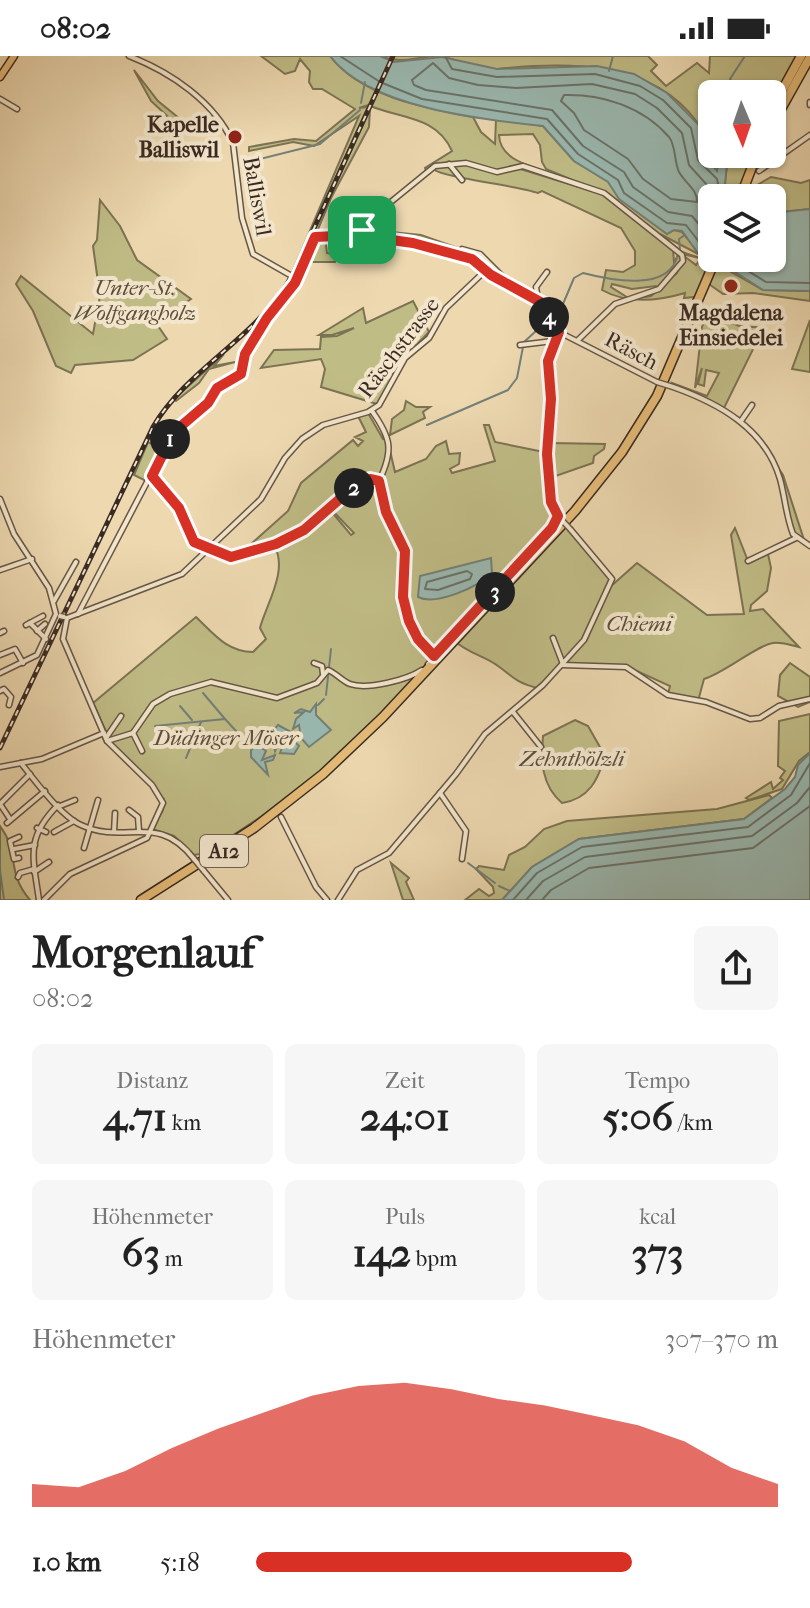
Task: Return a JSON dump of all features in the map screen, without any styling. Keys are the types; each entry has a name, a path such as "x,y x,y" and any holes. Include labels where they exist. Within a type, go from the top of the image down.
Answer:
{"highway":[{"path":"786,87 801,56"},
{"path":"786,92 808,56"},
{"path":"786,98 808,56"},
{"name":"A12","path":"143,900 264,824 325,776 391,713 573,519 612,471 654,407 713,272"}],"main road":[{"path":"0,77 14,56"}],"street":[{"name":"Balliswil","path":"129,56 183,85 227,133 233,143 242,222 253,254 294,277"},
{"path":"0,99 17,109"},
{"path":"759,171 810,135"},
{"path":"78,614 102,563 174,432 208,403 217,388 241,374 245,354 294,277 315,237 363,233 435,166 449,164 462,180"},
{"name":"Räsch","path":"449,164 476,164 497,172 523,166 609,195 683,257 670,280 653,293 615,304 578,340"},
{"path":"363,233 472,259 485,271 538,299"},
{"path":"462,249 480,254 510,284"},
{"name":"Räschstrasse","path":"62,616 78,614 171,581 261,499 285,458 302,439 323,425 372,410 388,391 405,358 432,334 446,308 485,271"},
{"path":"338,900 357,870 389,853 485,734 562,665 590,631 612,581 610,573 559,517 551,502 547,465 551,399 548,361 553,341 559,332 538,299 536,287 547,272"},
{"name":"Räsch","path":"559,332 628,370 711,401 741,421 771,460 794,537"},
{"path":"520,345 545,339 553,341"},
{"path":"741,421 752,405"},
{"path":"372,410 388,438 389,455 379,481 386,512 405,551 403,597 409,621 418,639 434,656"},
{"path":"152,476 179,508 192,540 207,550 231,557 276,544 308,527 357,484 370,479 379,481"},
{"path":"0,499 14,534 32,559 62,616 63,639 106,737 161,797 162,809 147,838 70,874 42,900 34,871 37,828 59,806 75,800"},
{"path":"314,663 350,684 367,685 415,674 559,517"},
{"path":"748,561 794,537 810,546"},
{"path":"0,570 32,559"},
{"path":"54,601 76,562"},
{"path":"42,638 28,624 43,616"},
{"path":"0,673 37,655 42,638 62,616"},
{"path":"37,631 45,624"},
{"path":"553,638 562,665"},
{"path":"0,655 15,649 23,663"},
{"path":"562,665 626,667 664,693 756,719 776,707 810,699"},
{"path":"0,767 42,759 57,749 133,733 149,708 170,694 211,682 277,698 314,685 327,671"},
{"path":"0,691 4,689 11,697 9,705"},
{"path":"513,711 541,747"},
{"path":"106,737 121,716"},
{"path":"133,733 142,751"},
{"path":"21,763 74,821 91,829 150,831 173,837 228,900"},
{"path":"30,774 0,804 8,821 45,791"},
{"path":"440,793 466,831 462,859"},
{"path":"84,848 98,800"},
{"path":"129,810 138,817 139,831"},
{"path":"114,832 115,813"},
{"path":"281,817 316,887 327,900"},
{"path":"54,832 74,821"},
{"path":"37,828 46,832"},
{"path":"19,837 11,839 14,859 19,858"},
{"path":"13,849 35,845"},
{"path":"18,877 20,873 34,871 49,862"}],"green space":[{"path":"261,56 330,56 343,70 376,91 415,105 473,117 481,132 495,144 496,119 543,126 574,161 609,182 667,234 674,230 682,232 698,254 660,234 682,252 698,258 682,254 609,195 546,169 540,145 533,134 499,135 501,144 511,157 552,174 521,164 514,167 608,196 673,249 674,262 679,254 682,259 659,289 656,286 632,289 612,284 611,287 630,299 602,290 606,270 623,272 635,265 635,251 621,228 542,191 538,193 433,169 427,174 425,168 452,151 445,139 427,124 368,105 359,108 368,107 291,275 359,116 314,146 293,142 249,151 249,147 294,139 316,141 355,109 322,89 313,89 309,82 310,71 300,59 295,71 285,74"},
{"path":"380,56 439,56 403,60"},
{"path":"439,56 648,56 657,65 651,71 666,86 697,63 709,73 710,56 805,56 786,81 698,80 698,124 678,101 656,86 605,69 550,65 490,69"},
{"path":"134,70 158,101 185,123 180,128 151,101"},
{"path":"370,108 369,127 331,198 299,275 293,277"},
{"path":"727,168 748,168 743,184 725,184"},
{"path":"771,177 801,183 810,180 810,209 786,212 786,184 759,184"},
{"name":"Unter-St. Wolfgangholz","path":"100,200 120,226 137,260 191,299 156,323 167,339 133,360 75,365 71,373 56,366 33,311 16,284 21,276 93,334 100,296 93,246 97,240"},
{"path":"372,222 391,232 421,235 481,256 508,282 480,263 417,242 364,234"},
{"path":"316,237 325,237 327,253 336,254 335,262 304,262"},
{"path":"684,256 696,265 698,262 698,272 731,272 763,290 810,291 810,301 753,293 723,294 706,282 685,324 678,319 687,315 694,297 684,298 685,293 653,299 630,299 651,296 677,273"},
{"path":"413,301 429,332 403,359 377,404 321,387 325,369 321,359 261,368 274,350 320,349 321,337 337,336 354,328 332,335 319,335 363,308 366,323"},
{"path":"710,307 719,308 737,325 764,327 724,408 672,383 707,396 719,373 706,370 704,386 698,384 702,368 695,388 702,327"},
{"path":"810,320 810,372 792,369"},
{"path":"224,354 214,366 235,362 209,369 199,383 176,401 174,399"},
{"path":"406,401 416,407 430,407 423,412 425,418 390,435 392,419 404,410"},
{"name":"Düdinger Möser","path":"368,413 383,439 387,438 395,472 426,459 436,446 446,441 449,454 460,453 459,464 450,469 452,473 495,461 484,425 489,425 495,442 544,452 545,445 552,443 605,444 604,449 594,456 593,463 550,478 546,455 549,504 611,577 610,587 637,563 707,615 744,614 731,535 735,528 748,561 768,554 771,568 767,591 751,605 750,611 763,609 799,647 776,643 759,648 704,679 698,701 668,694 670,686 626,666 563,665 575,649 537,688 519,682 453,640 350,746 297,793 206,853 194,855 174,836 152,829 163,810 164,799 113,747 93,703 196,617 222,641 236,649 253,652 266,639 260,628 278,576 278,555 274,546 310,528 330,510 351,535 354,533 330,508 304,529 284,539 251,544 288,511 301,483 353,440 358,446 363,441 355,437 366,432 358,416"},
{"path":"753,430 783,475 805,543 794,533 778,472"},
{"path":"148,442 162,450 146,481 134,475"},
{"path":"790,663 810,677 810,702 798,707 778,696 780,675"},
{"path":"810,714 810,752 799,761 782,789 749,800 746,798 771,782 773,789 783,780 780,778 785,771 778,766 779,721"},
{"name":"Zehnthölzli","path":"575,720 588,726 605,756 599,773 586,793 562,803 546,780 543,736"},
{"path":"769,795 772,798 744,819 579,839 532,867 502,900 465,900 479,889 489,896 494,893 493,887 476,869 479,866 504,870 509,855 525,847 544,829 567,821 717,809"},
{"path":"0,826 10,845 22,890 30,900 0,900"},
{"path":"391,863 409,878 406,882 414,900 403,900"}],"water":[{"path":"330,56 380,56 394,62 442,57 497,69 597,66 634,74 667,93 698,124 698,168 715,168 717,171 718,168 727,168 725,184 698,184 698,253 682,231 674,230 667,234 619,199 608,182 574,161 543,126 429,108 372,88 348,74"},
{"path":"810,209 810,291 763,290 735,272 786,272 786,212"},
{"path":"491,558 492,573 477,584 446,597 418,597 420,576"},
{"path":"316,704 316,715 331,730 309,747 301,738 299,725 293,729 296,719 304,712 294,713 301,709 310,712"},
{"path":"278,725 291,732 290,737 299,746 294,754 280,753 283,745 280,741 275,751 273,740 267,738"},
{"path":"257,745 266,751 262,760 275,755 273,760 265,762 268,775 251,757 251,750"},
{"path":"810,753 810,900 502,900 532,867 579,839 744,819 785,789 795,777 798,765"}],"waterway":[{"path":"609,71 613,56"},
{"path":"730,80 745,56"},
{"path":"361,103 365,82"},
{"path":"244,163 320,144 360,110"},
{"path":"680,250 679,239 685,235"},
{"path":"563,304 574,278 583,273 623,280 652,279 673,266 678,254"},
{"path":"524,342 548,320"},
{"path":"427,425 508,390 517,378 523,347"},
{"path":"326,695 331,649"},
{"path":"203,693 225,719"},
{"path":"318,705 324,699"},
{"path":"180,706 192,720"},
{"path":"155,726 225,719 236,731"},
{"path":"186,758 201,722"},
{"path":"245,736 255,747"},
{"path":"0,850 0,867"},
{"path":"468,863 495,883"},
{"path":"0,870 4,900"},
{"path":"499,886 510,891"}],"railway":[{"path":"0,748 153,427 186,386 263,315 280,295 294,272 393,56"}],"place":[{"name":"Kapelle Balliswil","path":"235,137"},
{"name":"Magdalena Einsiedelei","path":"731,286"}],"route":[{"path":"362,230 363,236 413,243 476,261 491,275 544,304 559,332 553,341 548,361 551,399 547,454 551,502 558,516 552,528 434,656 418,639 409,621 403,597 405,551 386,512 379,481 370,479 357,484 308,527 288,539 261,545 246,554 231,557 194,542 179,508 152,476 174,432 208,403 217,388 241,374 245,354 267,318 295,283 313,239 357,235 362,230"}],"park label":[{"name":"Chiemi","path":"639,623"}]}
